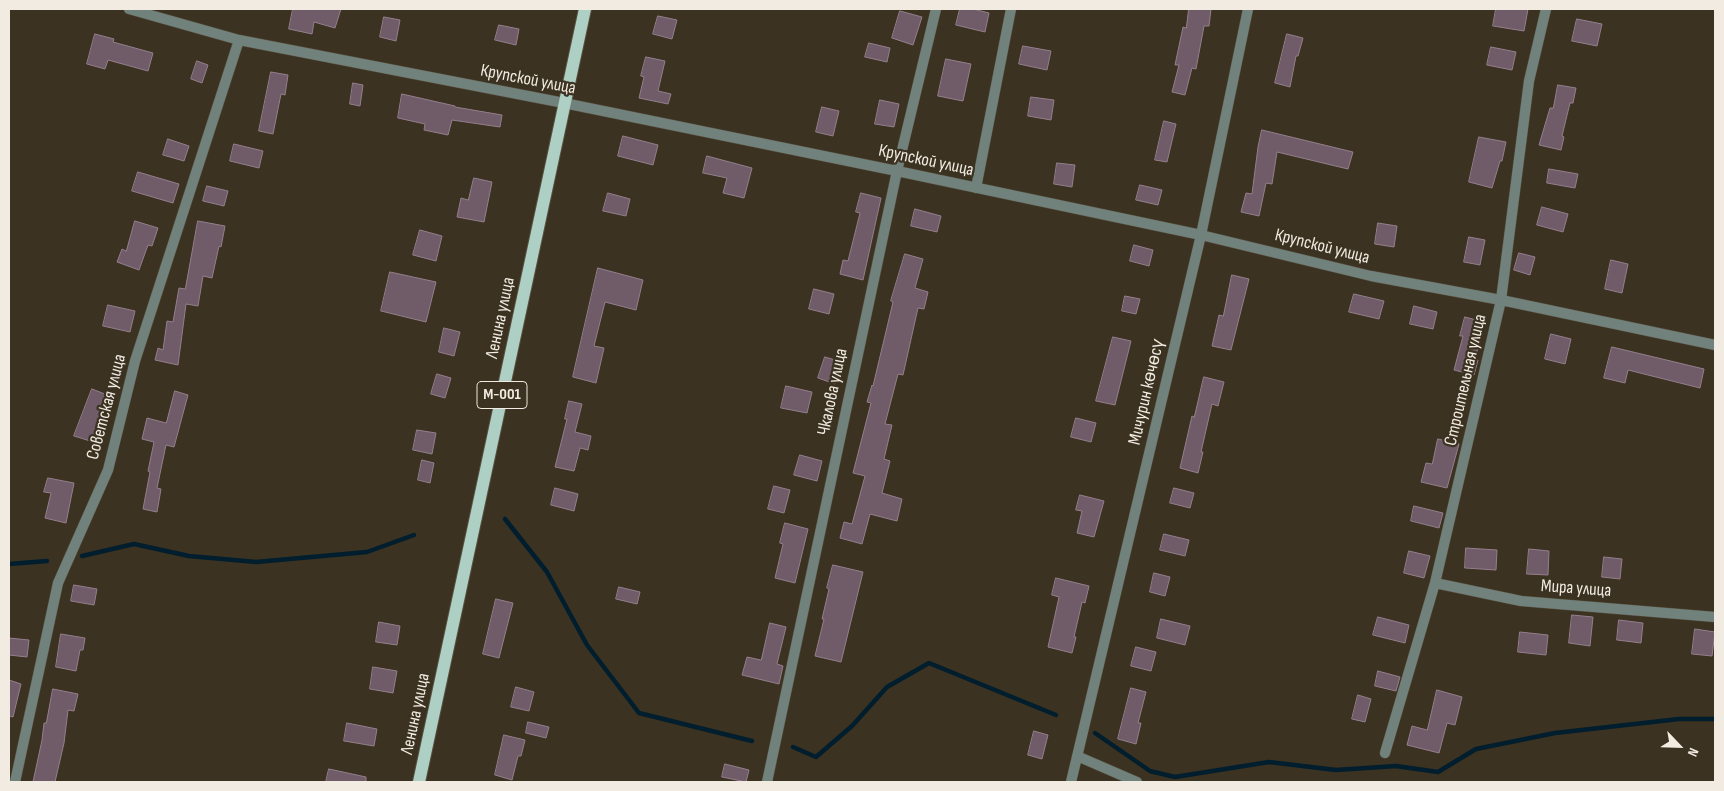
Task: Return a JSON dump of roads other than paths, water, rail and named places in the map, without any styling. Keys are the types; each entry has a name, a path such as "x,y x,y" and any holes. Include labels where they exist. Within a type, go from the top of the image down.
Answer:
{"main road":[{"name":"Ленина улица","path":"419,782 585,9"}],"street":[{"name":"Крупской улица","path":"129,9 239,40 564,103 896,171 1201,235 1372,276 1501,300 1715,345"},
{"name":"Чкалова улица","path":"767,782 896,171 936,9"},
{"path":"976,188 1011,9"},
{"name":"Мичурин көчөсү","path":"1071,782 1201,235 1248,9"},
{"name":"Строительная улица","path":"1385,753 1435,583 1501,300 1528,80 1546,9"},
{"name":"Советская улица","path":"16,782 58,583 108,470 135,361 239,40"},
{"name":"Мира улица","path":"1435,583 1521,601 1715,616"},
{"path":"1077,756 1137,782"}],"waterway":[{"path":"505,519 547,572 587,645 639,713 752,741"},
{"path":"82,556 134,544 189,556 256,562 367,552 414,535"},
{"path":"9,564 47,561"},
{"path":"793,747 816,757 852,726 887,687 929,663 1056,715"},
{"path":"1095,733 1150,771 1175,777 1269,762 1336,770 1396,766 1438,772 1476,749 1555,733 1679,719 1715,719"}]}
